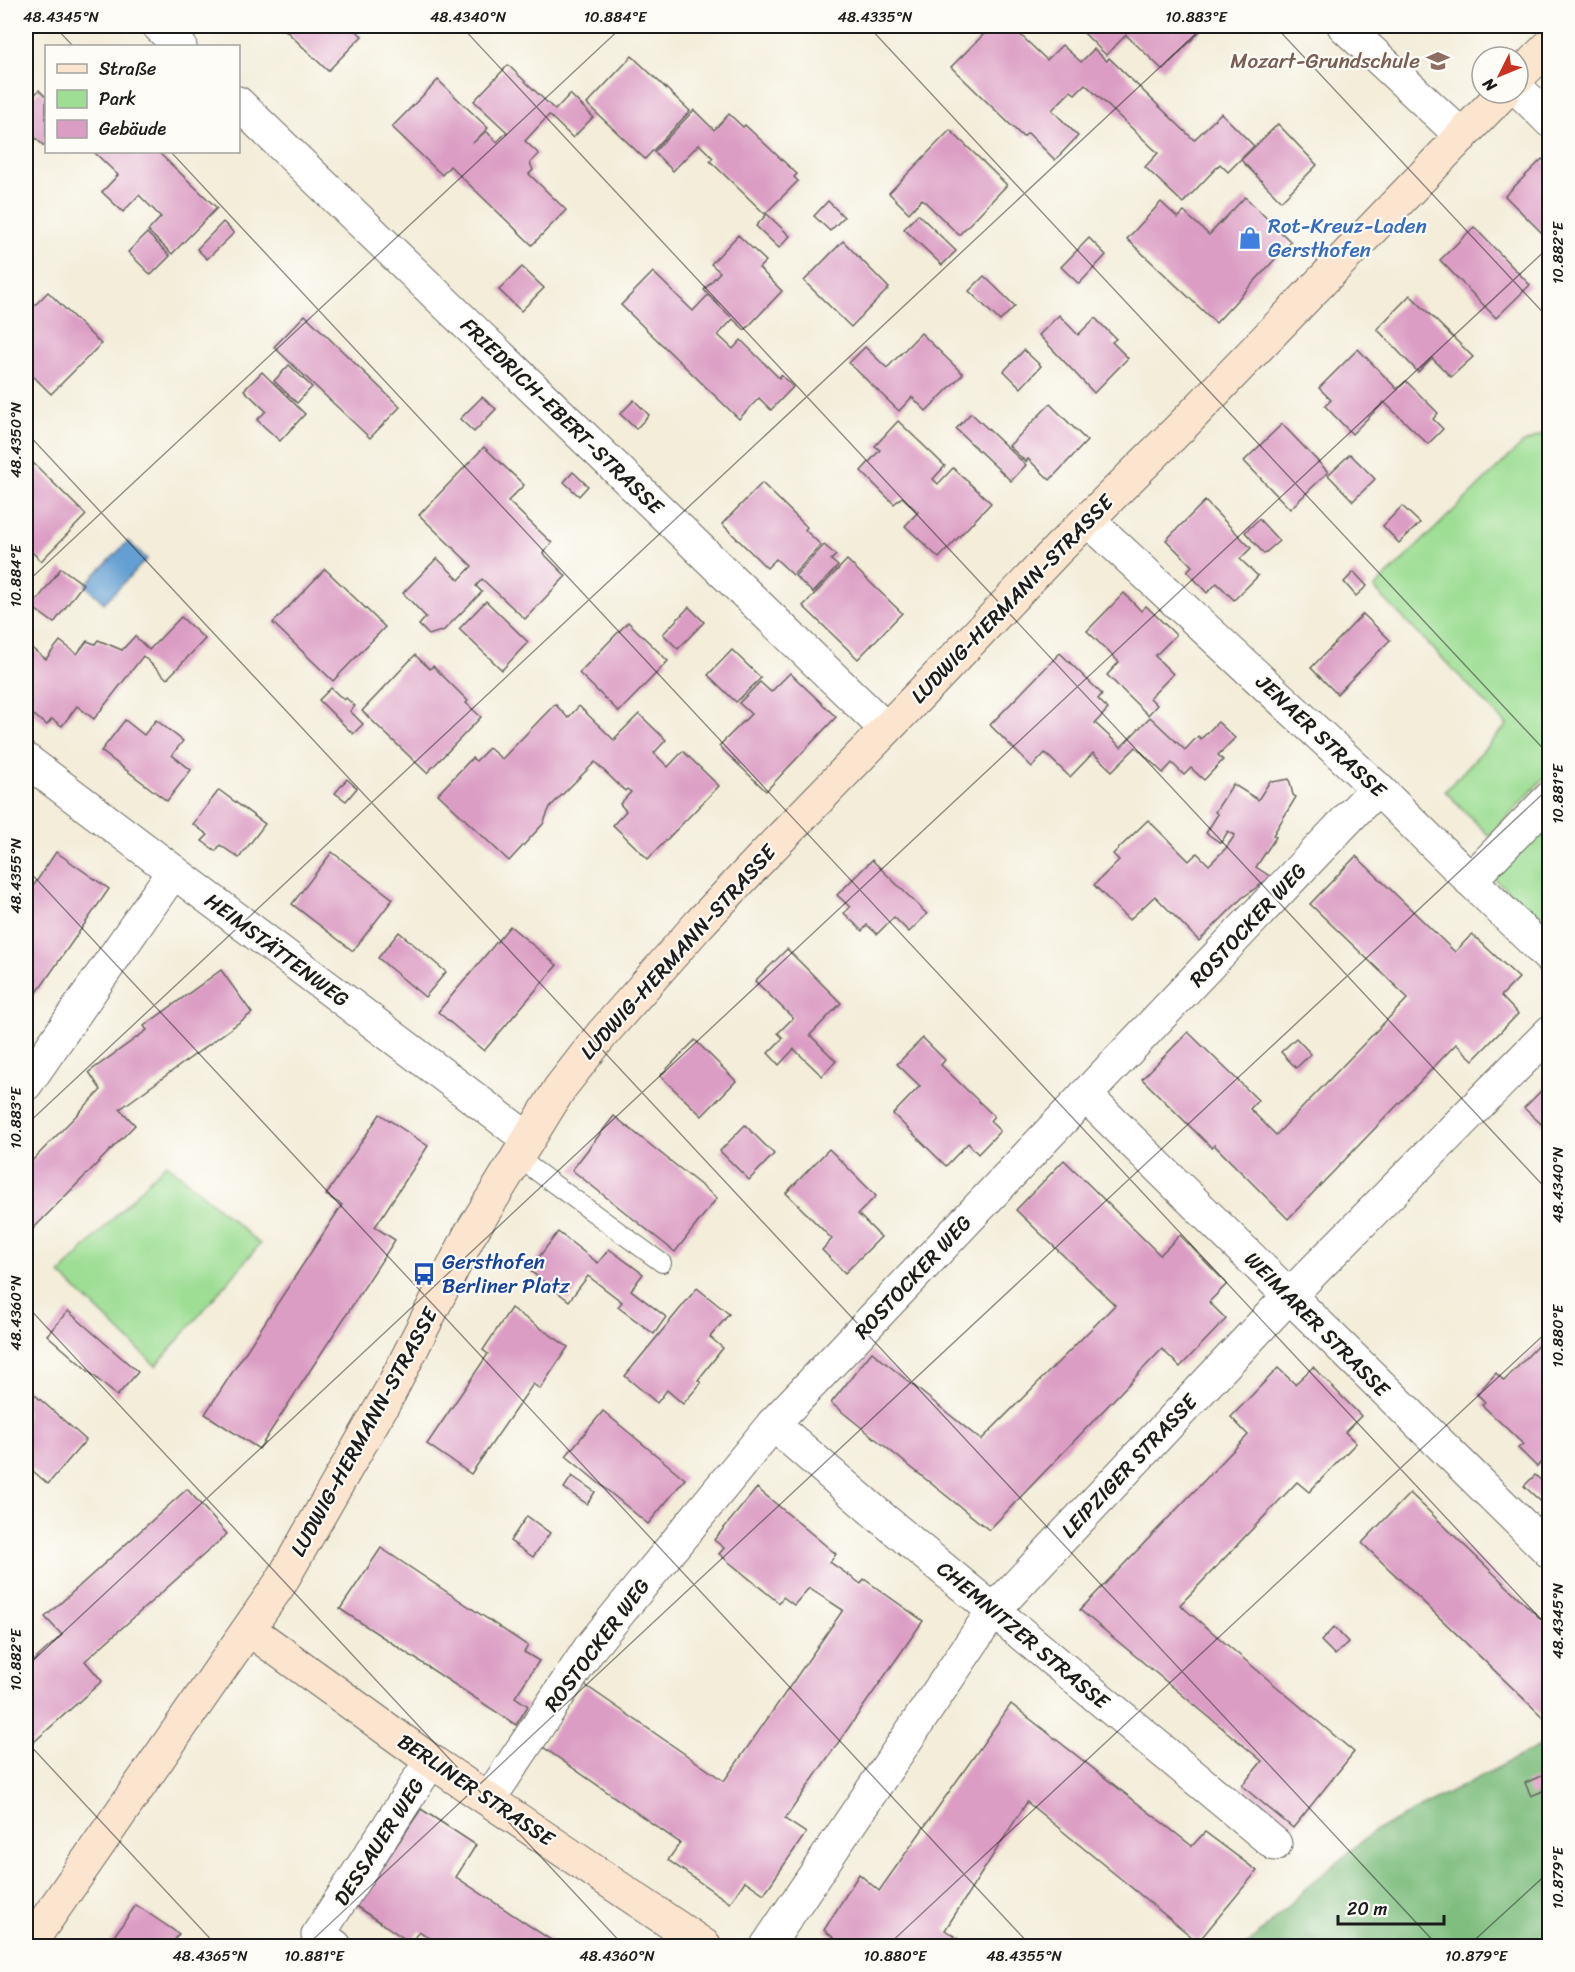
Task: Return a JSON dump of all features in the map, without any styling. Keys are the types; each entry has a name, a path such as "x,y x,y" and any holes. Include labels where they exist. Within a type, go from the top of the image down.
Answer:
{"street":[{"path":"159,26 179,45"},
{"path":"1344,26 1462,136"},
{"path":"1530,65 1550,45"},
{"path":"1530,101 1550,121"},
{"name":"FRIEDRICH-EBERT-STRASSE","path":"240,105 886,729"},
{"name":"LUDWIG-HERMANN-STRASSE","path":"28,1947 250,1630 281,1582 385,1401 469,1236 560,1088 603,1033 699,924 1492,105"},
{"name":"JENAER STRASSE","path":"1088,520 1377,788 1550,958"},
{"name":"HEIMSTÄTTENWEG","path":"26,760 174,872 523,1148"},
{"name":"ROSTOCKER WEG","path":"489,1799 590,1648 773,1424 1377,788"},
{"path":"1470,880 1550,798"},
{"path":"26,1084 174,872"},
{"name":"LEIPZIGER STRASSE","path":"766,1947 993,1611 1289,1296 1550,1032"},
{"name":"WEIMARER STRASSE","path":"1085,1095 1550,1552"},
{"name":"CHEMNITZER STRASSE","path":"773,1424 993,1611 1275,1844"},
{"name":"BERLINER STRASSE","path":"250,1630 431,1761 705,1947"},
{"name":"DESSAUER WEG","path":"335,1947 318,1935 431,1761"}],"lane":[{"path":"523,1148 662,1263"}],"green space":[{"path":"1549,431 1549,773 1489,836 1445,791 1507,725 1374,588 1522,444"},
{"path":"1549,818 1549,931 1493,877"},
{"path":"166,1163 260,1244 156,1366 60,1274"},
{"path":"1549,1741 1549,1946 1246,1946 1311,1884 1372,1833"}],"water":[{"path":"128,541 147,559 104,603 85,585"}],"building":[{"path":"281,26 351,26 362,36 328,71"},
{"path":"992,26 1011,26 1047,60 1062,45 1081,62 1094,49 1107,61 1109,58 1194,140 1221,113 1254,146 1228,172 1220,164 1183,203 1145,167 1158,153 1085,84 1075,94 1071,91 1052,110 1078,136 1055,160 1028,133 1023,137 951,67"},
{"path":"1077,26 1201,26 1203,28 1163,70 1126,35 1106,55"},
{"path":"632,56 690,111 645,159 587,104"},
{"path":"508,65 555,110 570,94 593,117 573,138 549,115 525,141 539,154 530,163 533,170 529,174 566,210 532,245 450,166 442,175 392,127 438,80 488,128 473,143 486,131 497,142 507,132 474,101"},
{"path":"39,90 45,96 44,146 26,129 26,104"},
{"path":"694,110 714,130 729,114 743,127 745,125 797,174 794,177 798,181 765,214 710,161 713,158 699,144 673,171 654,152"},
{"path":"1278,124 1317,165 1281,201 1241,160"},
{"path":"950,130 1007,185 959,235 922,199 909,213 889,193"},
{"path":"95,153 159,153 217,208 172,254 148,231 161,217 139,195 123,212 102,192 118,175"},
{"path":"1542,159 1550,167 1550,241 1505,196"},
{"path":"1245,197 1291,242 1216,323 1127,239 1161,202 1178,218 1184,212 1209,235"},
{"path":"828,201 844,217 830,231 814,216"},
{"path":"767,214 790,236 779,248 756,226"},
{"path":"918,214 956,251 942,265 904,229"},
{"path":"223,222 234,233 207,259 197,249"},
{"path":"1474,227 1530,285 1496,318 1440,260"},
{"path":"147,233 170,256 151,275 128,252"},
{"path":"738,235 766,261 759,268 782,291 745,330 733,319 718,335 733,349 741,340 779,378 781,375 793,387 771,410 759,398 739,419 621,305 653,272 693,311 708,295 731,317 704,290 720,272 711,264"},
{"path":"1089,238 1106,255 1079,284 1061,267"},
{"path":"843,241 889,288 851,327 804,281"},
{"path":"522,267 544,288 521,311 499,290"},
{"path":"984,276 1015,306 1000,321 969,291"},
{"path":"48,292 101,344 51,394 26,369 26,314"},
{"path":"1410,295 1473,357 1451,377 1432,358 1418,372 1377,329"},
{"path":"305,315 400,407 370,438 274,347"},
{"path":"1059,315 1078,335 1095,318 1116,339 1112,342 1128,358 1094,393 1039,335"},
{"path":"921,333 963,374 926,411 912,397 899,411 849,363 865,347 887,368"},
{"path":"1358,349 1397,389 1406,381 1438,413 1433,419 1443,429 1428,444 1384,402 1352,434 1325,406 1331,400 1319,388"},
{"path":"1024,350 1041,366 1021,388 1004,371"},
{"path":"289,365 312,387 297,403 274,381"},
{"path":"262,372 305,414 280,441 257,420 266,411 244,390"},
{"path":"482,397 496,409 474,432 460,419"},
{"path":"634,400 649,415 636,429 620,414"},
{"path":"1050,404 1087,441 1050,480 1028,459 1026,462 1009,446"},
{"path":"971,413 1026,465 1011,481 956,429"},
{"path":"898,421 945,466 933,479 938,484 953,468 991,503 939,558 905,526 918,512 902,497 894,504 861,471 880,450 875,446"},
{"path":"1282,424 1328,472 1290,509 1244,461"},
{"path":"484,447 524,485 508,501 552,543 543,553 566,576 525,619 482,579 476,586 482,592 442,632 429,635 419,625 426,617 403,593 437,558 459,580 472,566 419,515"},
{"path":"1350,454 1375,479 1353,501 1328,475"},
{"path":"26,456 86,515 41,561 26,546"},
{"path":"573,472 588,486 579,496 564,482"},
{"path":"762,483 807,527 805,530 821,545 793,575 776,559 767,568 722,524"},
{"path":"1205,501 1251,548 1240,559 1258,576 1234,600 1217,583 1207,593 1187,571 1192,566 1166,540"},
{"path":"1402,506 1420,523 1399,543 1383,526"},
{"path":"1259,519 1279,541 1264,554 1245,532"},
{"path":"824,545 836,555 831,560 838,566 813,593 795,576"},
{"path":"847,560 902,613 858,659 803,606"},
{"path":"61,568 83,584 54,623 32,607"},
{"path":"325,569 385,627 333,681 273,623"},
{"path":"1354,572 1367,586 1356,596 1344,582"},
{"path":"1124,593 1141,611 1146,606 1176,635 1155,656 1173,674 1150,698 1157,705 1148,715 1107,675 1119,662 1087,631"},
{"path":"486,601 528,642 502,670 459,629"},
{"path":"689,607 704,622 678,649 663,634"},
{"path":"1363,614 1390,640 1337,694 1311,668"},
{"path":"181,617 205,639 167,679 143,656 94,719 77,706 62,726 52,719 47,725 27,710 32,703 26,698 26,644 46,659 60,641 77,654 87,641 95,644 98,640 122,650 135,636 149,650"},
{"path":"628,622 668,661 619,712 579,673"},
{"path":"732,650 761,678 736,702 708,675"},
{"path":"1060,653 1102,694 1098,699 1108,709 1095,723 1121,747 1150,717 1185,750 1198,736 1201,739 1218,722 1235,738 1218,755 1223,760 1204,780 1191,768 1184,775 1172,763 1163,773 1136,747 1112,771 1093,753 1070,777 1045,753 1032,767 990,725"},
{"path":"415,655 430,669 433,666 481,717 427,773 362,711"},
{"path":"790,673 836,717 766,791 719,746 751,714 739,703 760,682 771,692"},
{"path":"331,688 355,706 350,711 363,724 353,734 319,700"},
{"path":"555,704 568,718 579,706 615,741 617,739 615,738 639,714 666,740 654,753 668,767 683,751 719,786 648,859 613,825 626,811 620,804 631,792 627,789 625,791 595,762 550,807 543,824 509,861 438,794 472,758 476,761 489,748 502,759"},
{"path":"125,720 144,735 156,720 183,741 172,755 191,770 167,801 101,751"},
{"path":"347,779 357,788 346,801 335,793"},
{"path":"1289,779 1293,795 1296,797 1273,835 1276,837 1256,867 1271,877 1242,898 1199,941 1155,896 1129,920 1094,885 1119,860 1113,854 1148,820 1189,861 1197,853 1209,865 1235,835 1228,831 1221,843 1206,833 1218,814 1215,812 1233,784 1258,800 1270,781"},
{"path":"219,790 265,824 239,858 220,845 216,851 202,841 208,835 193,824"},
{"path":"56,852 109,889 36,994 26,987 26,897"},
{"path":"332,852 393,899 353,951 292,904"},
{"path":"1356,856 1455,952 1472,934 1519,978 1501,996 1518,1014 1473,1060 1456,1044 1288,1219 1214,1145 1212,1148 1142,1079 1188,1032 1258,1100 1250,1109 1276,1135 1408,998 1310,904"},
{"path":"872,860 927,914 909,932 894,917 877,934 867,925 862,931 844,913 850,907 837,895"},
{"path":"510,926 557,965 484,1051 438,1012"},
{"path":"399,932 446,972 425,997 378,958"},
{"path":"787,949 841,1003 810,1035 836,1061 822,1076 794,1049 779,1065 768,1053 783,1038 778,1033 793,1018 755,981"},
{"path":"221,970 252,1013 120,1109 135,1125 26,1236 26,1167 101,1090 89,1072 147,1030 144,1026"},
{"path":"26,992 33,997 26,1009"},
{"path":"923,1038 945,1060 941,1065 994,1116 990,1121 1000,1131 978,1154 968,1143 946,1166 893,1114 920,1086 897,1064"},
{"path":"1296,1038 1311,1054 1296,1068 1281,1052"},
{"path":"695,1040 736,1081 702,1116 660,1076"},
{"path":"1550,1082 1550,1132 1524,1108"},
{"path":"380,1114 428,1146 375,1227 395,1240 259,1449 205,1414 342,1205 326,1195"},
{"path":"614,1116 717,1198 675,1252 572,1170"},
{"path":"745,1125 774,1154 749,1180 720,1151"},
{"path":"829,1149 876,1196 858,1214 881,1237 845,1273 822,1250 832,1239 786,1193"},
{"path":"1064,1160 1160,1255 1180,1235 1227,1284 1209,1302 1226,1319 1180,1367 1162,1349 989,1530 831,1403 872,1352 981,1440 1115,1305 1016,1210"},
{"path":"558,1232 598,1263 609,1249 643,1274 631,1290 666,1317 654,1334 618,1307 622,1302 588,1276 569,1301 529,1270"},
{"path":"697,1288 729,1314 710,1337 723,1348 698,1380 701,1383 683,1404 667,1390 657,1403 625,1376"},
{"path":"511,1308 568,1347 540,1389 533,1384 471,1474 427,1444 488,1354 483,1350"},
{"path":"68,1311 138,1372 117,1396 47,1335"},
{"path":"1550,1333 1550,1469 1541,1462 1537,1467 1518,1448 1523,1444 1482,1405 1485,1402 1477,1394 1496,1373 1504,1381"},
{"path":"1313,1367 1361,1416 1345,1432 1356,1443 1309,1492 1297,1482 1180,1605 1354,1752 1293,1828 1242,1786 1262,1761 1080,1610 1248,1435 1231,1417 1278,1368 1295,1384"},
{"path":"26,1387 86,1440 48,1484 26,1465"},
{"path":"603,1411 685,1479 648,1524 566,1456"},
{"path":"1535,1475 1550,1488 1550,1510 1524,1486"},
{"path":"572,1476 595,1492 587,1504 564,1488"},
{"path":"757,1488 836,1554 830,1562 861,1584 864,1579 923,1621 785,1819 806,1833 764,1894 745,1881 730,1903 668,1860 680,1843 543,1747 585,1685 724,1781 843,1610 809,1588 794,1605 783,1597 779,1603 719,1554 724,1548 714,1540"},
{"path":"187,1489 227,1534 85,1661 102,1681 26,1749 26,1668 62,1635 45,1617"},
{"path":"1410,1493 1548,1626 1550,1625 1550,1724 1362,1543"},
{"path":"527,1516 550,1533 533,1557 510,1541"},
{"path":"381,1548 528,1646 524,1652 539,1661 515,1697 528,1706 516,1725 340,1609"},
{"path":"1334,1627 1348,1642 1335,1655 1321,1641"},
{"path":"1011,1704 1192,1846 1205,1832 1257,1871 1198,1942 1027,1802 945,1930 969,1946 844,1946 824,1930 859,1874 879,1891"},
{"path":"1550,1772 1550,1788 1531,1796 1525,1783"},
{"path":"421,1809 476,1845 456,1877 560,1946 442,1946 419,1931 411,1943 356,1906"},
{"path":"136,1905 179,1934 170,1946 107,1946"}],"place":[{"name":"Mozart-Grundschule","path":"1438,61"},
{"name":"Rot-Kreuz-Laden Gersthofen","path":"1250,238"},
{"name":"Gersthofen Berliner Platz","path":"424,1274"}]}
